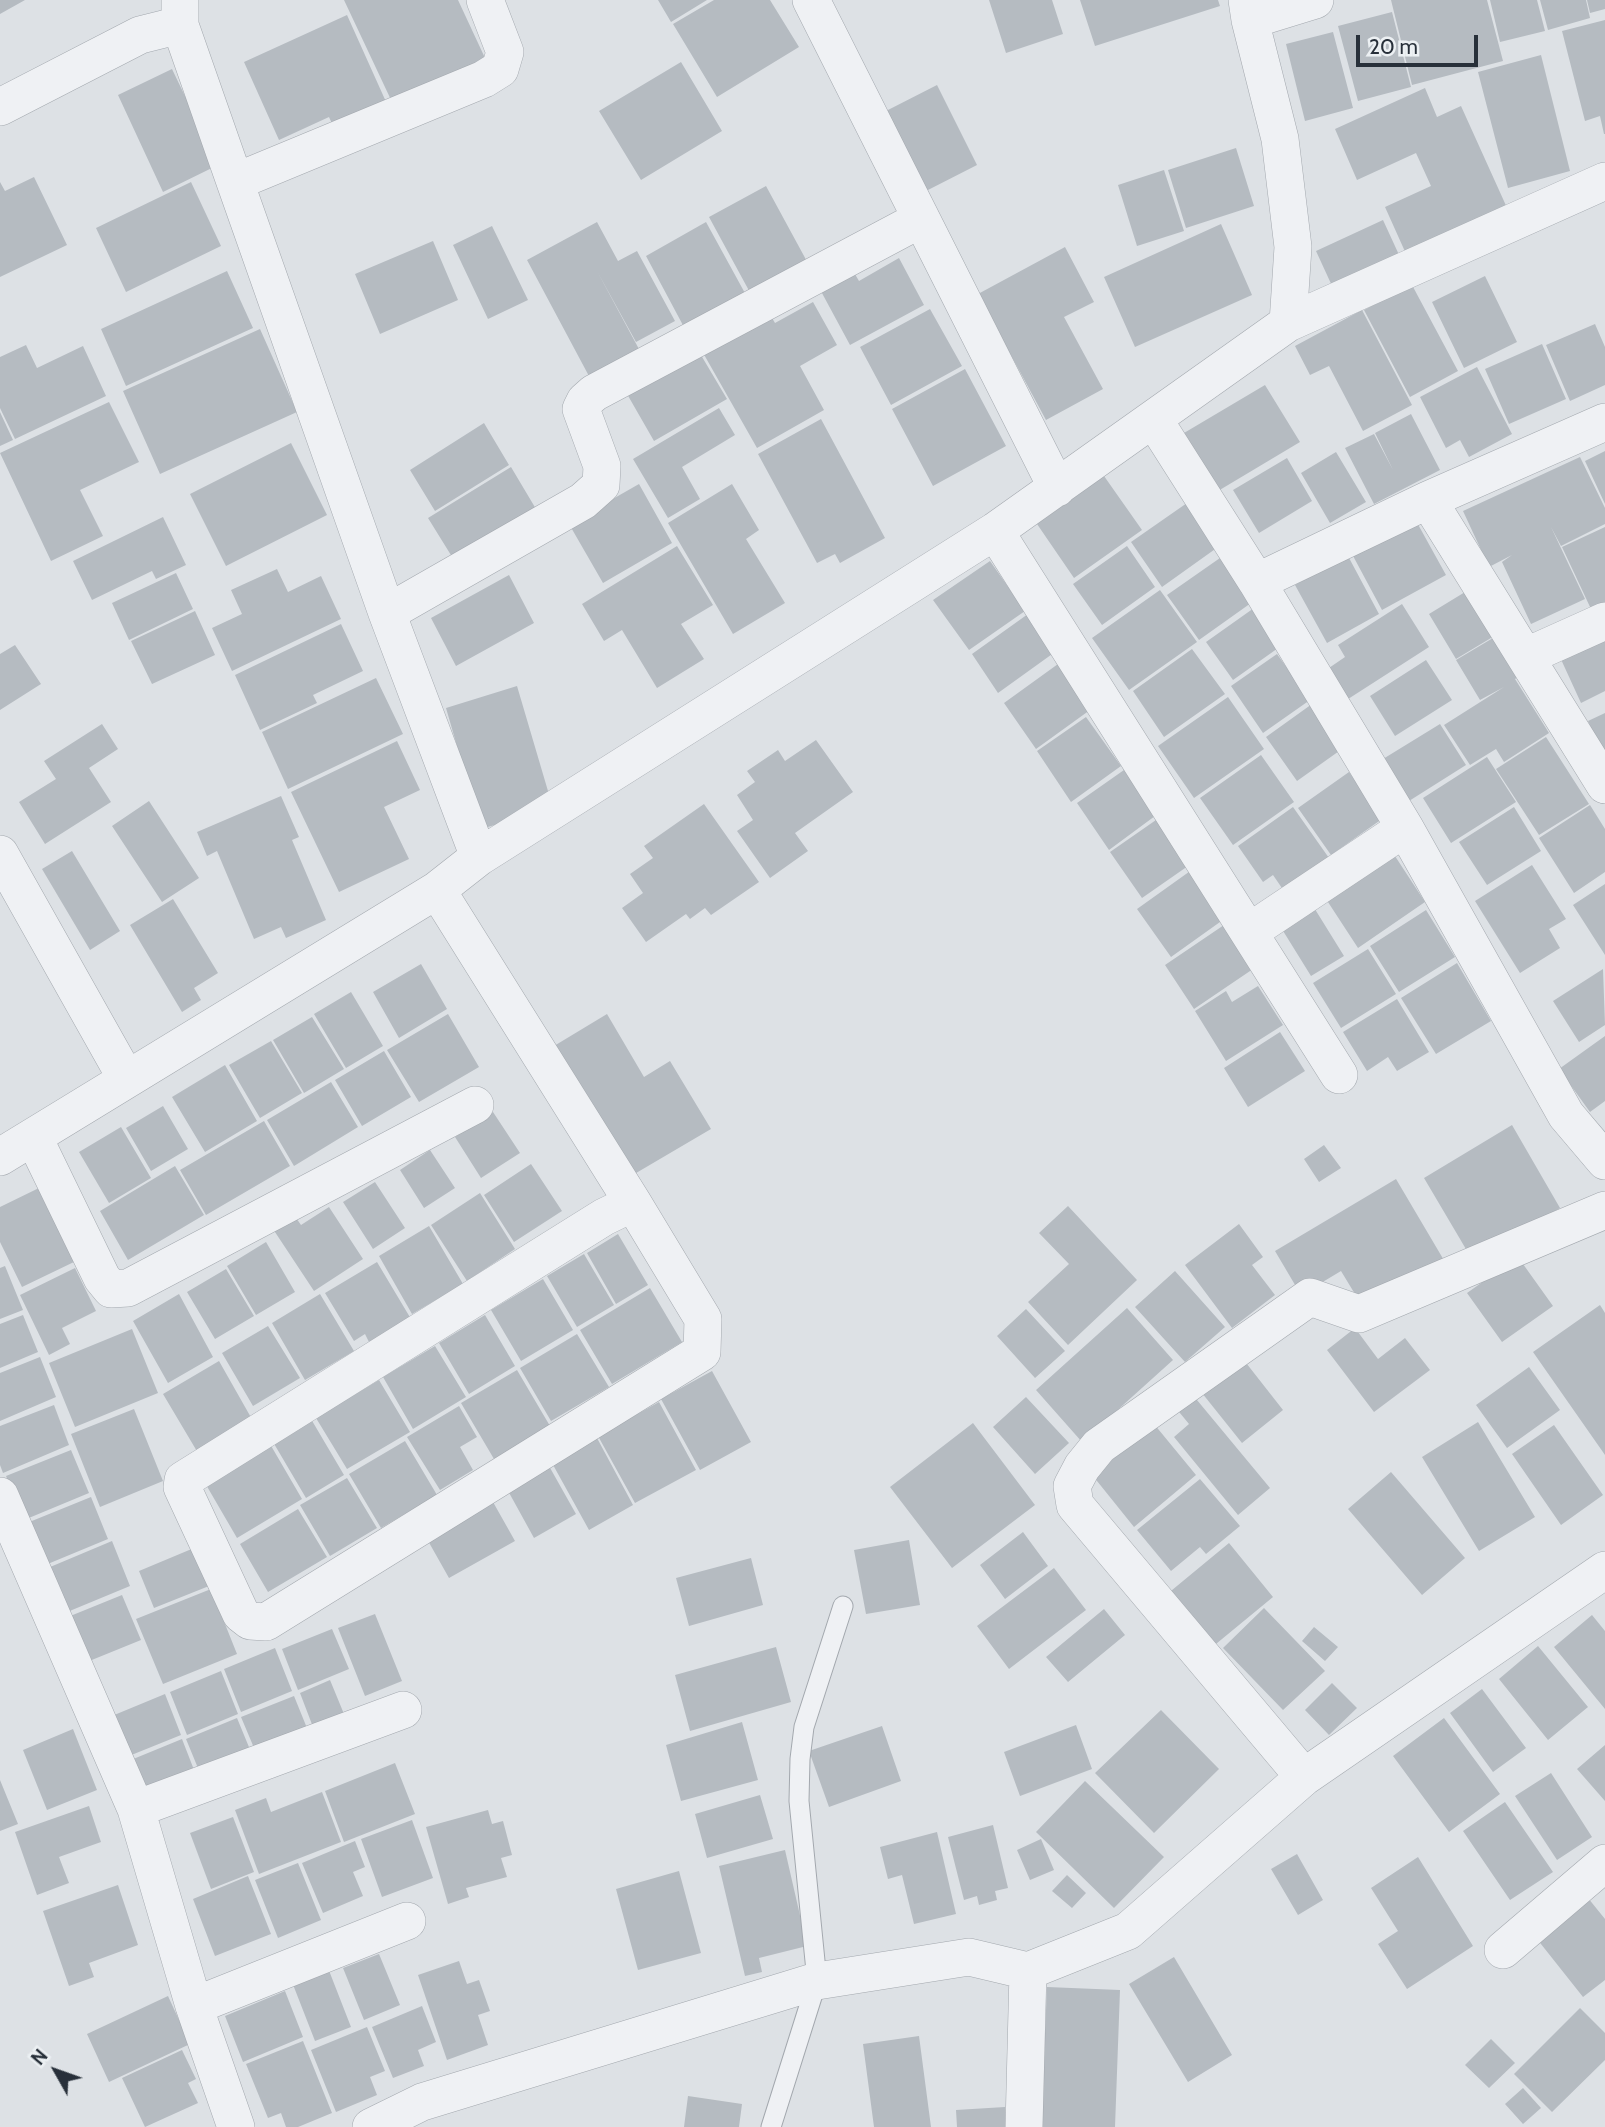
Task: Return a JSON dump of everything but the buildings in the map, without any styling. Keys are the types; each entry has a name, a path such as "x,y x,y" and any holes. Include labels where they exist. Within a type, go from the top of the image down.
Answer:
{"street":[{"path":"235,183 484,79 500,69 505,52 485,0"},
{"path":"811,0 1057,488"},
{"path":"1288,323 1293,247 1282,152 1248,10 1315,0"},
{"path":"0,107 180,12 235,183 387,613 479,857"},
{"path":"0,1157 437,890 479,857 995,531 1288,323 1605,181"},
{"path":"387,613 583,500 601,485 602,466 581,409 594,393 921,219"},
{"path":"1154,420 1257,582 1405,828 1566,1115 1605,1161"},
{"path":"1257,582 1428,500 1605,422"},
{"path":"1428,500 1605,785"},
{"path":"995,531 1339,1075"},
{"path":"1527,656 1605,621"},
{"path":"1250,932 1405,828"},
{"path":"0,854 126,1078"},
{"path":"437,890 633,1203 703,1319 702,1352 266,1622 250,1621 241,1614 182,1488 183,1480 604,1217 633,1203"},
{"path":"34,1138 102,1278 111,1289 128,1288 475,1105"},
{"path":"1304,1777 1075,1505 1072,1486 1082,1467 1099,1446 1310,1297 1359,1314 1605,1210"},
{"path":"0,1496 136,1809 194,2006 236,2127"},
{"path":"371,2127 422,2102 817,1981 969,1957 1028,1971 1129,1931 1304,1777 1601,1580"},
{"path":"136,1809 403,1710"},
{"path":"1503,1950 1605,1863"},
{"path":"194,2006 407,1921"},
{"path":"1024,2127 1028,1971"}],"lane":[{"path":"771,2127 817,1981 799,1801 800,1759 804,1727 843,1606"}]}
